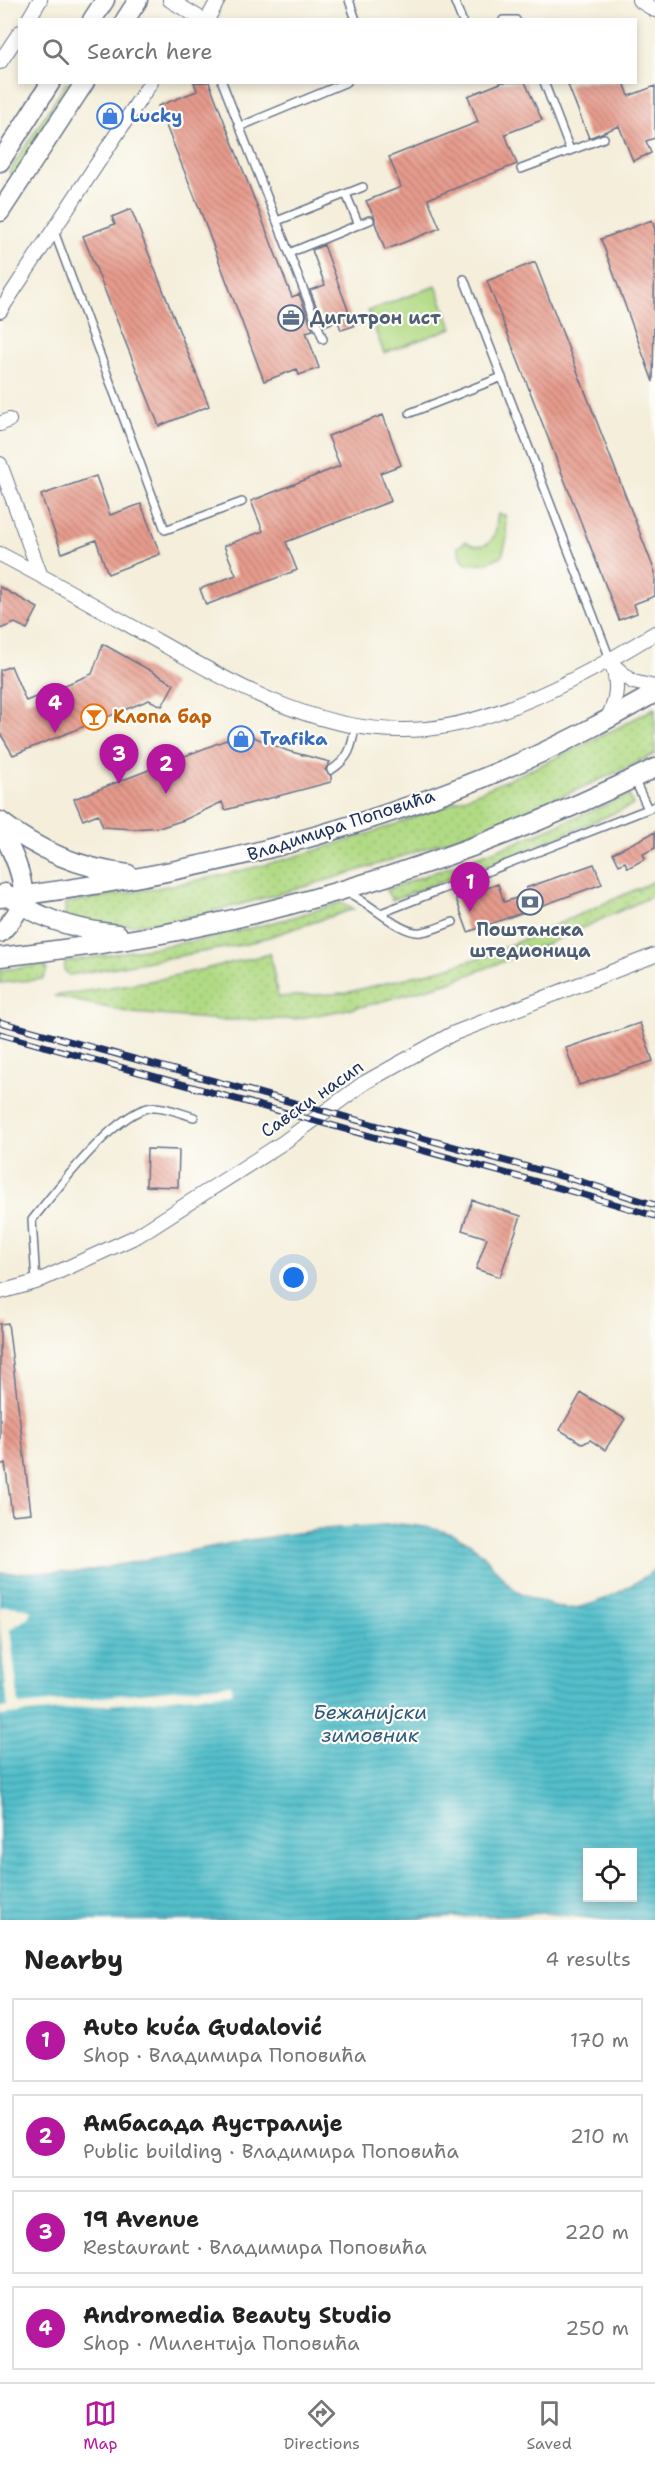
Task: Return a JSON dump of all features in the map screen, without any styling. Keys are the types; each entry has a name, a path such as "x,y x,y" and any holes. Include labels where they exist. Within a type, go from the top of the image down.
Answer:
{"main road":[{"path":"93,18 105,0"},
{"path":"127,18 138,0"},
{"path":"0,162 50,84"},
{"path":"0,212 84,84"},
{"name":"Владимира Поповића","path":"10,897 151,876 284,846 396,811 530,758 655,693"},
{"path":"0,957 141,937 242,917 341,890 464,849 634,779 655,768"},
{"path":"0,821 39,847 75,864 113,872 151,876"},
{"path":"0,828 12,849 18,867 0,933"},
{"path":"10,897 85,930 141,937"}],"street":[{"path":"29,18 40,0"},
{"path":"170,0 202,18"},
{"path":"639,0 655,10"},
{"path":"206,18 213,2"},
{"path":"0,62 18,35"},
{"path":"0,311 150,84"},
{"path":"0,464 40,574"},
{"path":"0,554 40,574 229,681 304,713 355,727 402,730 428,729 462,723 528,699 612,662 655,633"},
{"path":"612,662 633,682 655,687"},
{"path":"606,719 615,700 618,684 612,662"},
{"name":"Савски насип","path":"0,1292 36,1282 137,1236 284,1142 364,1083 452,1034 655,955"}],"lane":[{"path":"349,0 355,18"},
{"path":"454,0 461,18"},
{"path":"223,84 322,339"},
{"path":"239,127 342,84"},
{"path":"545,84 570,150"},
{"path":"520,169 604,138"},
{"path":"277,221 363,188"},
{"path":"346,194 359,225"},
{"path":"289,253 370,220"},
{"path":"53,229 165,530 242,502"},
{"path":"464,279 612,662"},
{"path":"410,413 502,377"},
{"path":"331,770 345,760 350,752 355,727"},
{"path":"381,913 652,808 634,779"},
{"path":"341,890 361,899 409,932 420,933 453,922"},
{"path":"36,1282 32,1220 70,1172 115,1128 133,1114 153,1107 194,1117"}],"green space":[{"path":"65,84 74,84 15,175 9,172"},
{"path":"436,286 452,328 384,353 368,311"},
{"path":"498,514 505,515 507,538 502,556 486,563 467,564 460,556 458,547 466,541 475,545 489,542 495,534"},
{"path":"655,708 655,754 563,796 421,850 275,895 174,920 133,925 108,925 65,916 65,903 231,873 285,859 394,825 554,759"},
{"path":"629,795 633,805 518,854 392,900 386,890 515,843"},
{"path":"655,881 655,895 538,948 450,982 365,1006 295,1019 222,1020 132,1013 54,996 156,980 270,954 278,997 345,993 443,969 488,955"},
{"path":"342,902 354,909 247,944 69,975 64,970 65,962 211,938 287,919"},
{"path":"44,965 47,970 43,979 0,983 0,970"}],"water":[{"name":"Бежанијски зимовник","path":"399,1524 439,1530 469,1543 518,1591 543,1602 569,1608 586,1606 607,1598 655,1569 655,1920 609,1920 546,1913 391,1920 0,1920 0,1573 83,1572 242,1541 324,1529"}],"pier":[{"path":"0,1607 27,1608 31,1611 28,1618 10,1629 19,1705 231,1684 232,1692 0,1716 0,1708 8,1707 0,1631"}],"building":[{"path":"195,84 210,84 292,297 299,294 313,330 306,332 319,368 299,375 297,369 264,381 158,106 197,91"},
{"path":"498,84 526,84 542,120 505,134 517,164 428,199 440,228 385,250 375,218 366,201 401,187 389,157 478,122 468,96"},
{"path":"625,84 629,96 655,86 655,138 646,141 651,153 633,161 619,126 589,138 568,85"},
{"path":"131,209 209,406 159,426 83,236 115,224 112,217"},
{"path":"652,220 655,229 653,382 601,239"},
{"path":"324,245 354,326 341,330 338,321 324,326 310,290 325,285 312,250"},
{"path":"535,262 655,572 655,596 634,604 637,613 619,620 487,281"},
{"path":"383,415 401,465 380,473 391,501 286,542 297,570 206,605 200,589 236,575 224,546 263,531 251,501 340,466 328,436"},
{"path":"96,476 110,515 141,504 160,554 108,574 96,540 62,553 41,495"},
{"path":"0,587 38,608 27,629 15,623 0,629"},
{"path":"103,644 174,684 162,706 149,700 13,755 0,733 0,670 11,666 26,701 92,674"},
{"path":"244,733 288,751 330,762 325,770 331,776 331,782 225,810 222,802 184,820 162,827 133,829 103,827 98,814 83,820 74,799"},
{"path":"655,832 655,848 643,854 645,859 628,868 625,862 619,865 613,853"},
{"path":"594,864 602,884 468,932 456,899 498,884 504,902 528,894 526,888"},
{"path":"640,1023 653,1061 579,1085 566,1048"},
{"path":"147,1149 179,1150 178,1187 146,1186"},
{"path":"472,1200 521,1216 500,1277 476,1269 487,1238 462,1230"},
{"path":"8,1323 31,1513 12,1515 5,1463 0,1465 0,1324"},
{"path":"581,1393 625,1419 605,1450 590,1440 583,1444 560,1430"}],"railway":[{"path":"0,1022 582,1182 655,1205"},
{"path":"0,1034 655,1216"}],"place":[{"name":"Lucky","path":"110,116"},
{"name":"Дигитрон ист","path":"291,318"},
{"name":"Клопа бар","path":"94,717"},
{"name":"Andromedia Beauty Studio","path":"55,733"},
{"name":"Trafika","path":"241,739"},
{"name":"19 Avenue","path":"119,784"},
{"name":"Амбасада Аустралије","path":"166,794"},
{"name":"Поштанска штедионица","path":"530,902"},
{"name":"Auto kuća Gudalović","path":"470,912"}]}
